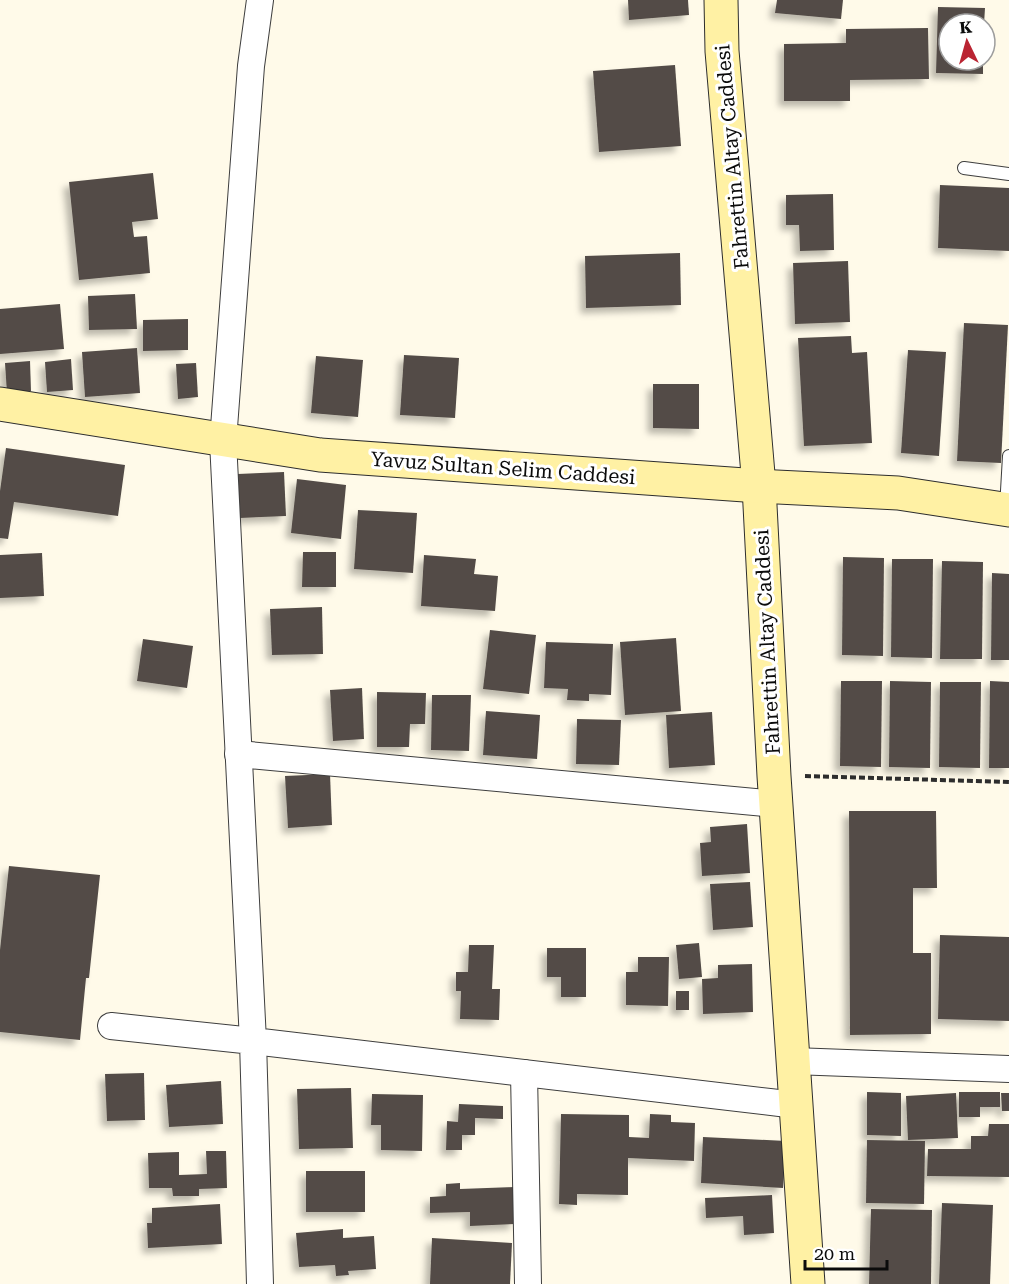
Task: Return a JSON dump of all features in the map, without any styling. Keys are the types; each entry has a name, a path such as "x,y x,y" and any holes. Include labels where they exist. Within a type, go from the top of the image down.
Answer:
{"street":[{"path":"260,0 251,66 223,441 253,1041 260,1284"},
{"name":"Fahrettin Altay Caddesi","path":"721,0 722,51 759,486 775,790 808,1284"},
{"name":"Yavuz Sultan Selim Caddesi","path":"0,404 320,455 759,486 898,493 1007,510"},
{"path":"238,754 775,790"},
{"path":"111,1026 796,1105"},
{"path":"793,1061 1009,1069"},
{"path":"524,1073 528,1284"}],"lane":[{"path":"964,168 1009,174"},
{"path":"1007,510 1009,456"}],"path":[{"path":"775,790 960,780 1009,782"}],"building":[{"path":"628,0 688,0 689,15 629,20"},
{"path":"777,0 843,0 841,19 775,13"},
{"path":"938,7 985,8 985,12 938,12"},
{"path":"928,28 929,79 850,80 850,101 784,101 784,44 846,43 846,29"},
{"path":"937,40 937,72 983,72 983,74 936,73"},
{"path":"675,65 681,146 599,152 593,71"},
{"path":"153,173 158,219 132,222 134,237 147,236 150,273 79,280 69,182"},
{"path":"940,185 1009,188 1009,251 938,248"},
{"path":"833,194 834,250 800,251 799,225 786,225 786,195"},
{"path":"680,253 681,305 586,308 585,256"},
{"path":"848,261 850,322 795,324 793,263"},
{"path":"135,294 137,329 89,330 88,296"},
{"path":"60,304 64,349 0,354 0,309"},
{"path":"188,319 188,350 143,351 143,320"},
{"path":"964,323 1008,325 1001,463 957,461"},
{"path":"851,336 852,353 867,352 872,443 804,446 798,338"},
{"path":"137,348 140,393 85,397 82,352"},
{"path":"908,350 946,352 939,456 901,453"},
{"path":"404,355 459,358 455,418 400,415"},
{"path":"316,356 363,360 358,417 311,413"},
{"path":"71,359 73,390 47,392 45,362"},
{"path":"30,361 31,391 7,393 5,363"},
{"path":"196,363 198,397 178,399 176,364"},
{"path":"653,384 699,384 699,429 653,428"},
{"path":"6,448 125,465 118,516 14,502 8,539 0,538 0,491"},
{"path":"284,472 286,516 240,518 238,474"},
{"path":"297,479 346,485 341,539 291,533"},
{"path":"358,510 417,513 413,573 354,569"},
{"path":"303,552 336,552 336,587 302,587"},
{"path":"42,553 44,596 0,598 0,555"},
{"path":"424,555 476,559 474,574 498,576 495,611 421,606"},
{"path":"843,557 884,558 883,656 842,655"},
{"path":"892,559 933,559 932,658 891,657"},
{"path":"942,561 983,562 982,659 940,659"},
{"path":"992,573 1009,574 1009,660 991,660"},
{"path":"322,607 323,654 272,655 270,609"},
{"path":"490,630 536,635 529,694 483,689"},
{"path":"676,638 681,711 625,715 620,642"},
{"path":"143,639 193,646 187,688 137,681"},
{"path":"546,642 613,644 611,695 589,694 589,701 567,700 568,689 544,688"},
{"path":"841,681 882,681 881,767 840,766"},
{"path":"890,681 931,682 930,768 889,767"},
{"path":"990,681 1009,682 1009,768 989,768"},
{"path":"940,682 981,682 980,768 939,767"},
{"path":"362,688 364,739 333,741 330,690"},
{"path":"377,692 426,693 425,724 410,724 409,747 377,747"},
{"path":"432,695 471,695 469,751 431,750"},
{"path":"486,711 540,715 537,759 483,755"},
{"path":"712,712 715,765 669,768 666,715"},
{"path":"577,719 621,720 619,765 576,764"},
{"path":"330,774 332,825 288,828 285,776"},
{"path":"849,811 936,811 937,888 913,888 913,953 931,953 931,1034 850,1035"},
{"path":"747,824 750,873 702,876 700,843 711,842 710,827"},
{"path":"9,866 100,875 80,1040 0,1032 0,950"},
{"path":"750,882 753,927 713,930 710,884"},
{"path":"940,935 1009,937 1009,1021 938,1019"},
{"path":"699,943 702,977 679,979 676,945"},
{"path":"469,945 494,945 492,989 500,989 499,1020 460,1019 461,991 456,991 456,972 468,972"},
{"path":"547,948 586,948 586,997 561,997 561,977 547,977"},
{"path":"638,957 669,957 668,1006 626,1005 626,972 638,972"},
{"path":"752,964 753,1012 703,1014 702,979 718,978 718,965"},
{"path":"676,991 689,991 689,1010 676,1010"},
{"path":"144,1073 145,1120 107,1121 105,1074"},
{"path":"221,1081 223,1124 169,1127 166,1085"},
{"path":"351,1088 353,1148 299,1149 297,1089"},
{"path":"867,1092 901,1093 901,1136 867,1135"},
{"path":"959,1092 1000,1092 1000,1107 980,1107 980,1117 959,1117"},
{"path":"956,1093 958,1138 908,1140 906,1096"},
{"path":"1001,1093 1009,1093 1009,1111 1002,1111"},
{"path":"372,1094 423,1095 422,1151 381,1150 381,1125 371,1125"},
{"path":"459,1104 503,1106 503,1119 475,1118 475,1135 462,1135 462,1150 446,1150 447,1121 458,1122"},
{"path":"561,1114 629,1115 629,1137 649,1138 650,1114 671,1115 671,1122 695,1123 694,1161 628,1158 628,1195 577,1194 577,1205 559,1204"},
{"path":"989,1124 1009,1124 1009,1177 927,1176 928,1149 971,1149 971,1136 988,1136"},
{"path":"703,1137 786,1141 783,1188 701,1183"},
{"path":"867,1140 925,1141 924,1204 866,1203"},
{"path":"206,1151 226,1151 227,1188 199,1189 199,1196 173,1196 172,1188 149,1188 148,1153 179,1152 179,1175 207,1174"},
{"path":"306,1171 365,1171 365,1212 306,1212"},
{"path":"460,1183 460,1189 514,1187 515,1224 470,1226 470,1212 430,1213 430,1197 446,1196 446,1184"},
{"path":"772,1195 774,1233 744,1235 743,1216 706,1218 705,1198"},
{"path":"942,1203 993,1205 990,1284 939,1284"},
{"path":"220,1204 222,1244 148,1248 147,1223 152,1223 152,1208"},
{"path":"871,1209 932,1210 931,1284 869,1284"},
{"path":"343,1229 343,1238 374,1236 376,1269 348,1271 349,1275 336,1276 335,1265 299,1267 296,1233"},
{"path":"432,1238 512,1243 510,1284 430,1284"}]}
